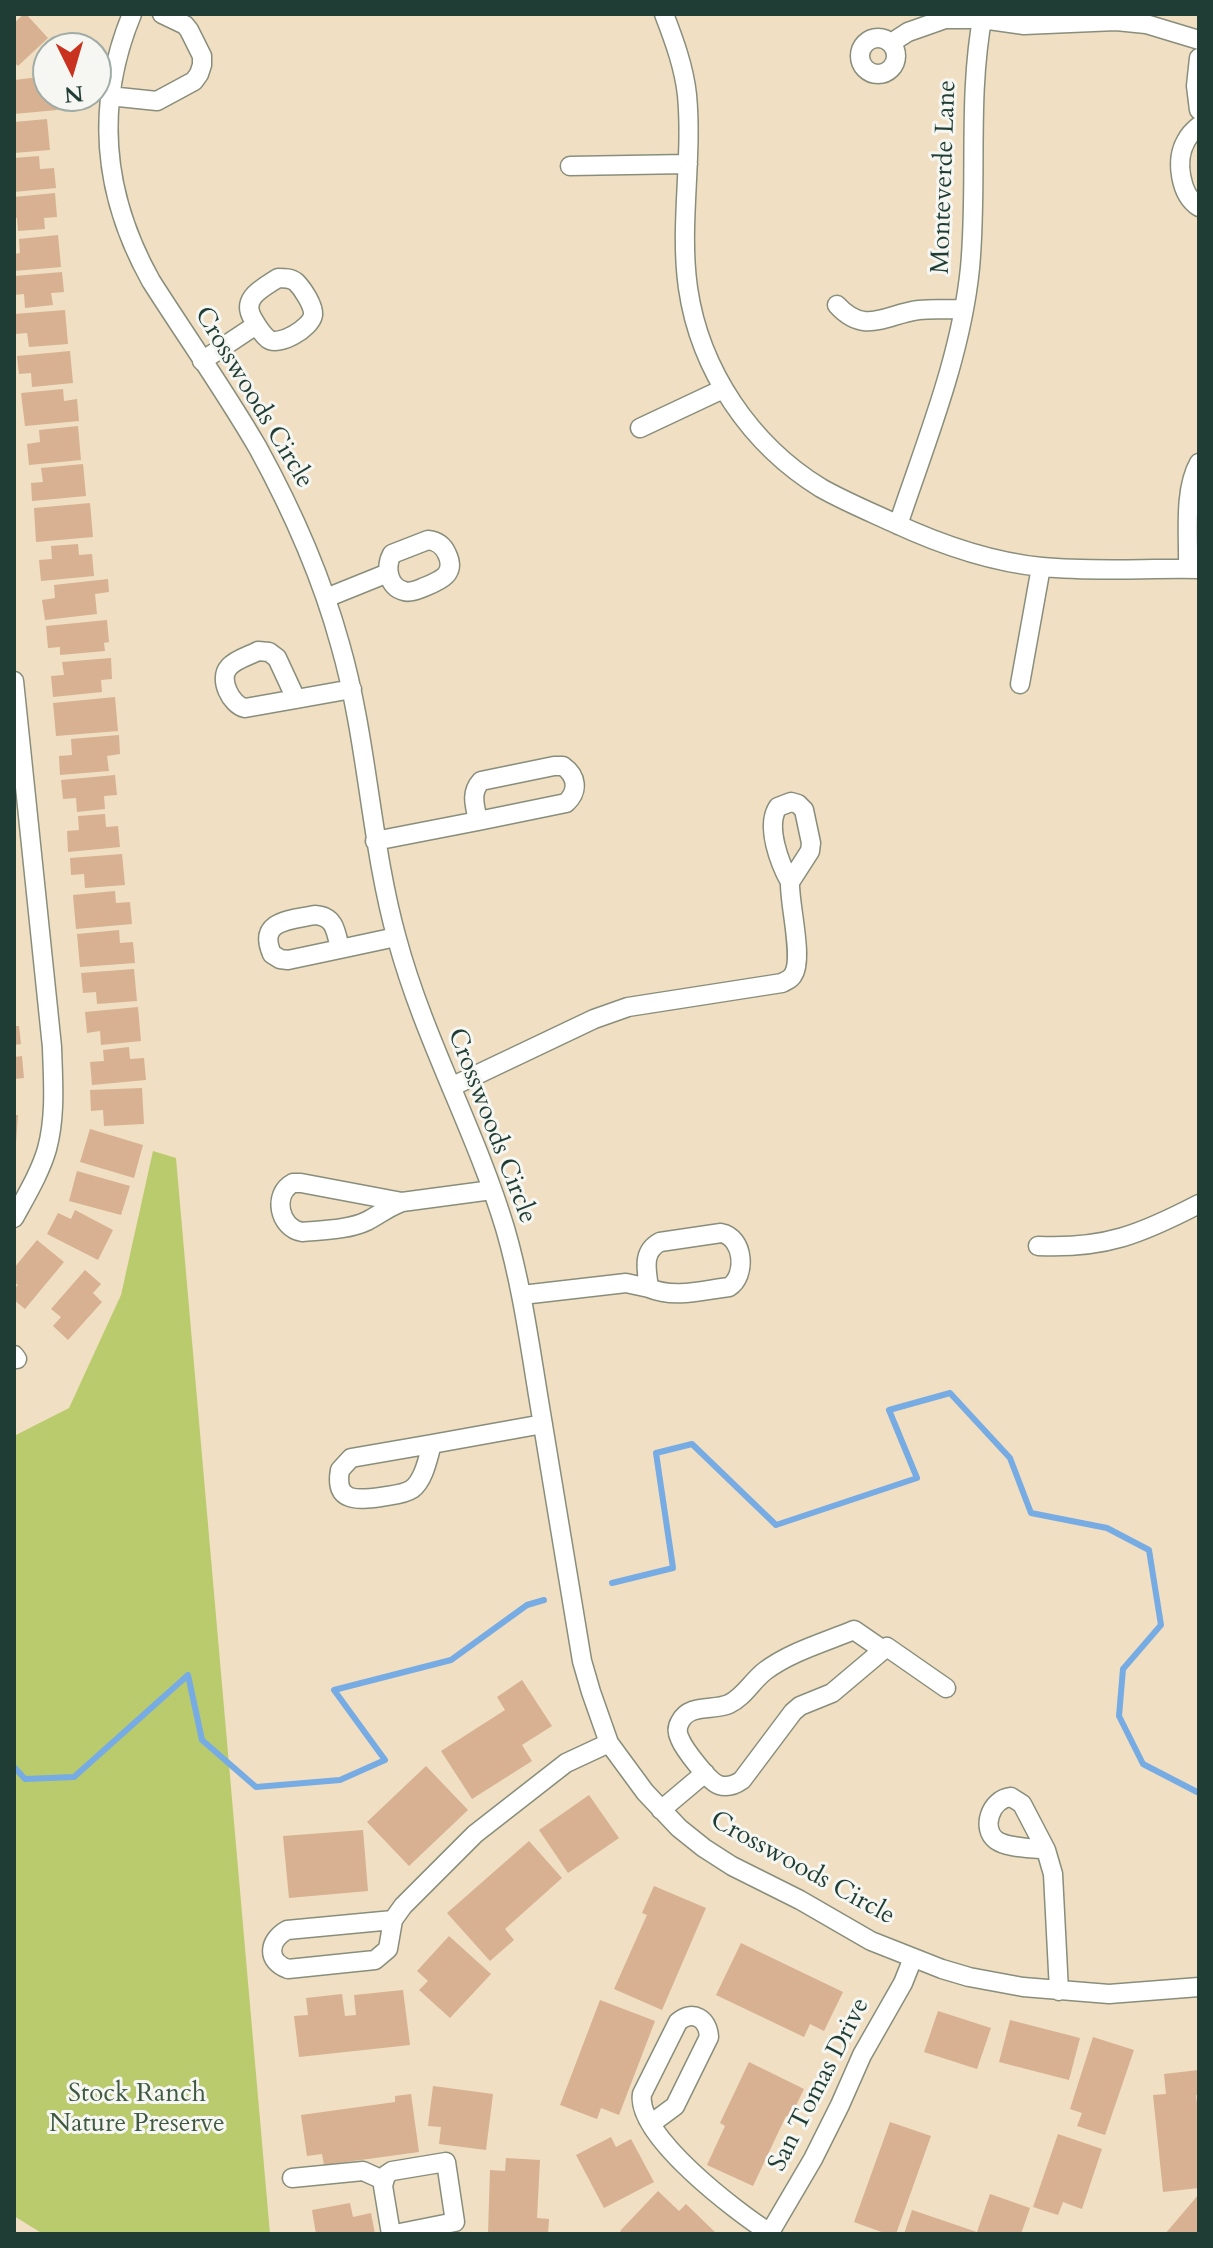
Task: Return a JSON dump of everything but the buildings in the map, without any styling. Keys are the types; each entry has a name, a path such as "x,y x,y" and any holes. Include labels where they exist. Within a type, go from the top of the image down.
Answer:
{"street":[{"name":"Crosswoods Circle","path":"112,79 132,14"},
{"path":"112,96 157,101 194,81 199,74 202,56 189,30 162,14"},
{"path":"664,14 677,47 686,92 686,259 688,288 702,345 723,389 755,433 798,472 822,489 898,525 966,550 1041,567 1194,569 1190,490 1193,473 1199,463"},
{"path":"891,43 908,32 945,19 983,17 1024,25 1116,21 1146,24 1199,40"},
{"name":"Monteverde Lane","path":"898,525 939,404 963,309 973,214 973,98 983,17"},
{"path":"1199,58 1196,86 1199,110"},
{"name":"Crosswoods Circle","path":"108,112 107,137 112,182 136,255 257,446 286,501 326,598 352,689 375,841 396,937 412,993 472,1134 492,1190 522,1295 582,1661 609,1743 661,1810 704,1848 871,1941 969,1977 1023,1987 1109,1994 1199,1987"},
{"path":"1199,126 1187,138 1179,164 1186,194 1199,207"},
{"path":"570,166 688,164"},
{"path":"837,305 857,320 867,322 916,310 963,309"},
{"path":"202,361 256,325"},
{"path":"640,428 723,389"},
{"path":"1020,684 1041,567"},
{"path":"326,598 388,573"},
{"path":"14,681 22,827 52,1047 54,1102 47,1149 33,1185 14,1218"},
{"path":"296,699 352,689"},
{"path":"375,841 478,821 566,803 575,789 573,777 563,766 554,766 481,781 473,794 478,821"},
{"path":"451,1087 594,1019 628,1007 782,983 789,979 797,960 790,882"},
{"path":"340,949 396,937"},
{"path":"402,1202 293,1183 282,1194 280,1202 287,1226 293,1231 302,1232 353,1226 402,1202 492,1190"},
{"path":"1038,1246 1092,1245 1124,1238 1199,1204"},
{"path":"522,1295 626,1283 674,1294 729,1287 740,1276 737,1245 732,1238 721,1233 660,1242 647,1255 649,1288"},
{"path":"432,1444 420,1479 412,1489 358,1500 346,1495 341,1488 340,1470 351,1458 543,1424"},
{"path":"883,1650 854,1630 778,1663 762,1673 737,1700 719,1708 687,1713 678,1726 681,1743 720,1786 735,1785 793,1712 832,1693 887,1647 946,1688"},
{"path":"393,1920 287,1930 277,1936 273,1943 274,1959 288,1969 375,1960 388,1949 393,1920 403,1906 475,1834 566,1763 609,1743"},
{"path":"661,1810 705,1773"},
{"path":"1046,1850 1053,1874 1059,1991"},
{"name":"San Tomas Drive","path":"770,2234 813,2159 862,2055 903,1983 913,1958"},
{"path":"652,2123 675,2106 709,2037 705,2022 696,2016 678,2022 642,2094 643,2109 652,2123 670,2150 682,2163 743,2216 770,2234"},
{"path":"446,2162 455,2222 393,2234 383,2180 386,2175 392,2171 446,2162"},
{"path":"292,2178 363,2171 383,2180"}],"green space":[{"name":"Stock Ranch Nature Preserve","path":"153,1151 176,1158 270,2234 43,2234 14,2216 14,1436 69,1408 121,1295"}],"waterway":[{"path":"612,1583 673,1568 656,1453 692,1444 776,1525 917,1478 889,1410 950,1393 1010,1458 1031,1513 1107,1528 1149,1550 1161,1625 1123,1669 1119,1716 1143,1764 1199,1793"},
{"path":"14,1767 25,1779 74,1777 188,1675 202,1740 256,1787 340,1780 385,1760 334,1690 451,1660 527,1605 544,1600"}]}
